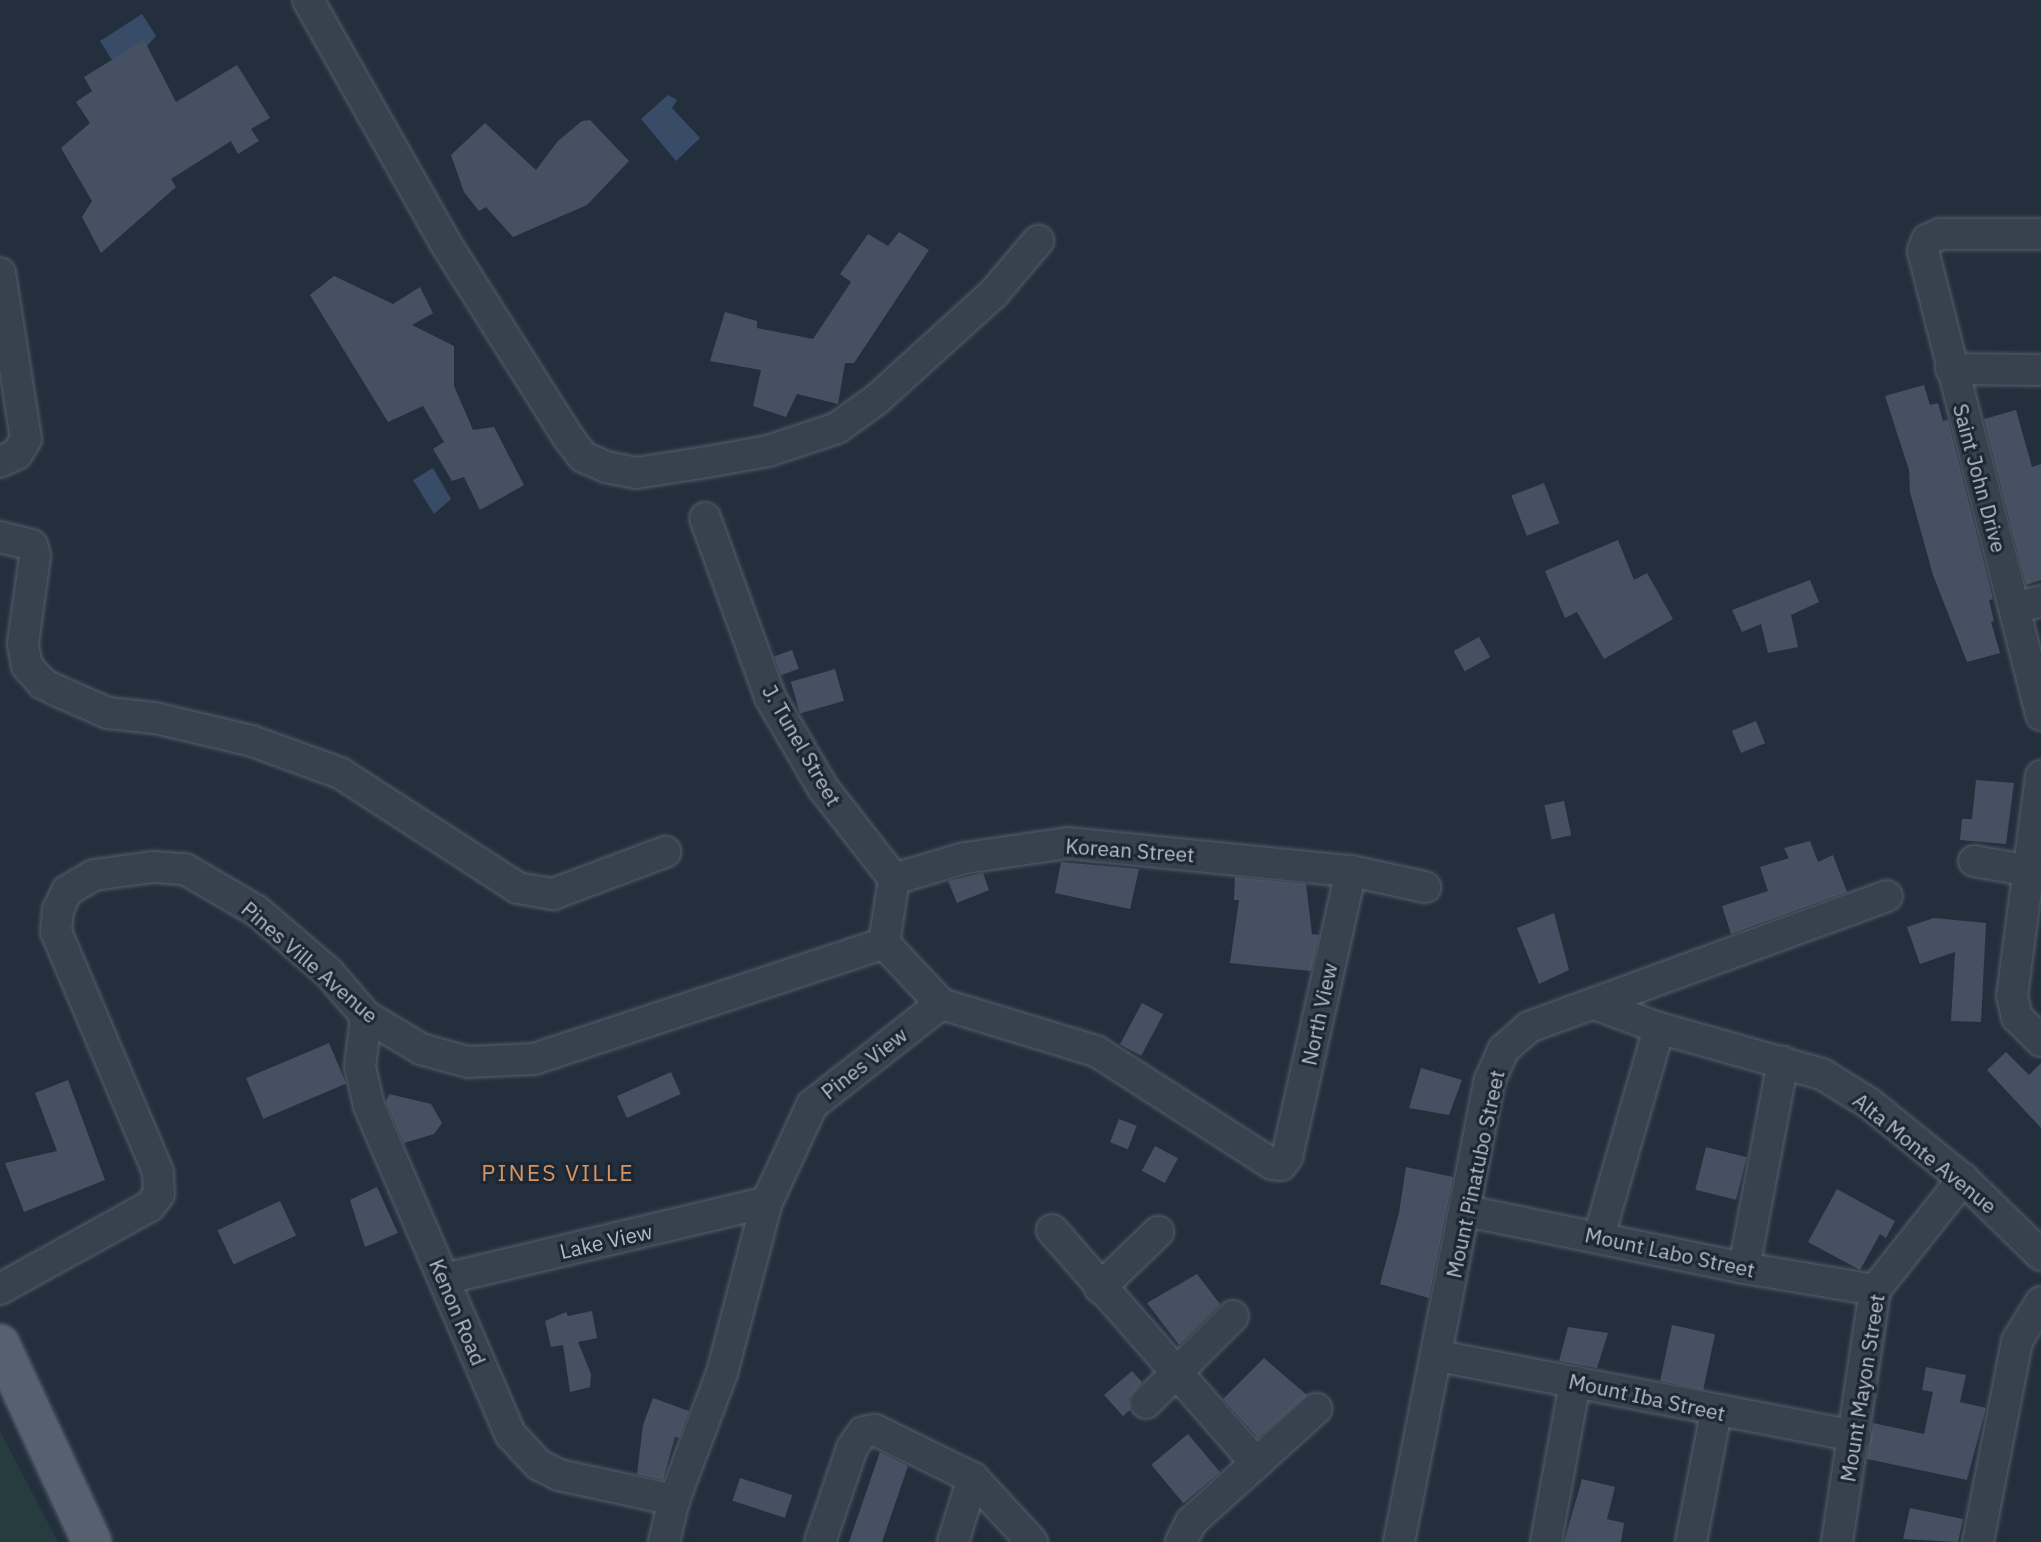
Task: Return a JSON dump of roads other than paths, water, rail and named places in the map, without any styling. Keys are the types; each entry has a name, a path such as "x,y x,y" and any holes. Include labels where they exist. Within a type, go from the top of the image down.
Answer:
{"main road":[{"path":"0,1345 92,1542"}],"street":[{"path":"308,0 446,244 568,437 583,457 606,467 636,473 707,462 768,451 836,428 876,400 993,294 1038,241"},
{"name":"Saint John Drive","path":"2040,700 2028,604 1951,369 1923,251 1927,240 1940,234 2041,234"},
{"path":"0,274 26,439 17,454 0,462"},
{"path":"1951,369 2041,370"},
{"name":"J. Tunel Street","path":"705,518 770,697 822,788 894,879"},
{"path":"0,537 32,545 35,556 23,644 26,666 43,684 108,713 155,718 253,741 340,774 518,888 553,894 665,852"},
{"path":"2041,776 2035,871 2012,1008 2041,1041"},
{"name":"Korean Street","path":"894,879 965,858 1068,843 1351,871 1425,887"},
{"path":"1974,860 2035,871"},
{"name":"Pines Ville Avenue","path":"0,1289 150,1206 159,1194 158,1172 56,932 58,911 67,891 111,870 185,869 257,911 329,973 366,1016 421,1049 468,1062 534,1059 884,943"},
{"name":"North View","path":"941,1004 1096,1051 1272,1164 1281,1166 1287,1157 1351,871"},
{"path":"894,879 884,943 941,1004"},
{"name":"Mount Pinatubo Street","path":"1399,1542 1439,1356 1490,1080 1504,1049 1529,1027 1597,1005 1887,896"},
{"name":"Pines View","path":"664,1542 674,1500 722,1373 767,1202 812,1105 941,1004"},
{"name":"Alta Monte Avenue","path":"1597,1005 1659,1028 1822,1074 1869,1103 1963,1179 2041,1255"},
{"name":"Kenon Road","path":"366,1016 360,1068 369,1106 511,1435 539,1465 559,1475 674,1500"},
{"path":"1599,1236 1659,1028"},
{"path":"1744,1268 1783,1062"},
{"name":"Mount Mayon Street","path":"1837,1542 1875,1290 1963,1179"},
{"name":"Lake View","path":"444,1279 767,1202"},
{"name":"Mount Labo Street","path":"1466,1210 1744,1268 1875,1290"},
{"path":"1052,1230 1256,1463"},
{"path":"1100,1288 1158,1232"},
{"path":"1978,1542 2017,1341 2041,1302"},
{"path":"1146,1403 1233,1316"},
{"name":"Mount Iba Street","path":"1439,1356 1716,1412 1855,1436"},
{"path":"1546,1542 1575,1382"},
{"path":"1181,1542 1191,1521 1316,1409"},
{"path":"1691,1542 1716,1412"},
{"path":"820,1542 852,1448 863,1432 874,1430 973,1478 1032,1542"},
{"path":"953,1542 973,1478"}],"water":[{"path":"142,14 156,36 147,46 112,60 100,41"},
{"path":"668,95 677,100 672,108 700,138 676,161 641,119"},
{"path":"433,468 451,499 434,514 413,480"}],"district":[{"name":"PINES VILLE","path":"558,1172"}]}
